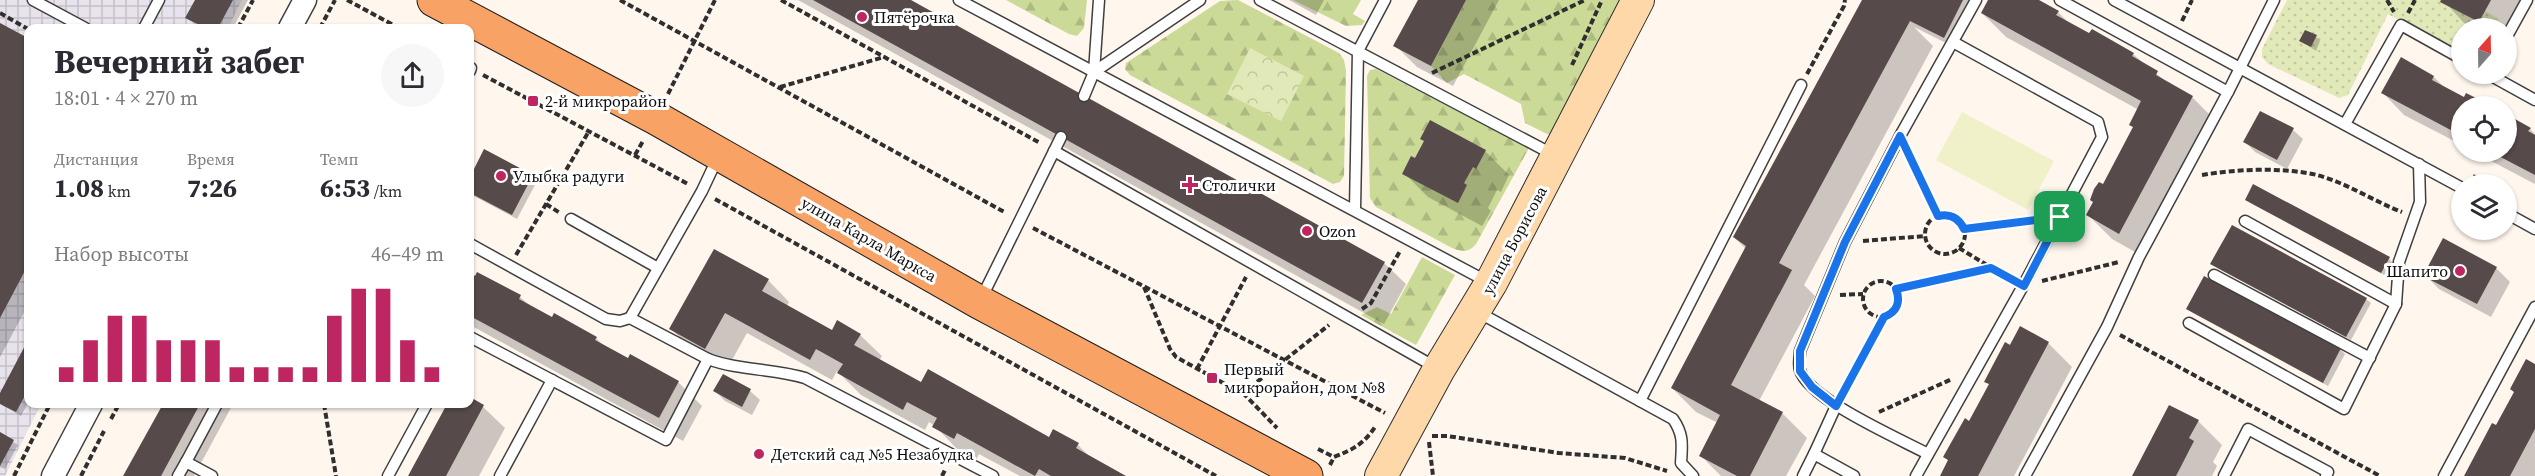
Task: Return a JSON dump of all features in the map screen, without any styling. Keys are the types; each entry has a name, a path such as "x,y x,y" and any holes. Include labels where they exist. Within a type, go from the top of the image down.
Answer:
{"main road":[{"name":"улица Карла Маркса","path":"434,0 656,118 979,302 1316,463"}],"street":[{"path":"292,24 305,0"},
{"name":"улица Борисова","path":"1381,476 1439,369 1476,311 1558,158 1638,0"},
{"path":"53,476 89,408"}],"lane":[{"path":"33,0 78,24"},
{"path":"146,24 159,0"},
{"path":"959,0 1491,283"},
{"path":"1084,96 1094,72 1099,0"},
{"path":"1094,72 1200,0"},
{"path":"1260,0 1558,158"},
{"path":"1355,209 1358,51 1385,0"},
{"path":"1928,454 1836,406 1812,387 1800,371 1800,351 1845,242 1900,136 1976,0"},
{"path":"2060,0 2228,92"},
{"path":"2114,0 2451,182"},
{"path":"2025,476 2107,327 2139,257 2228,92 2274,0"},
{"path":"2517,18 2527,0"},
{"path":"2346,124 2402,25 2451,53"},
{"path":"1916,476 2024,286 2102,137 2098,122 1953,42"},
{"path":"2506,84 2535,100"},
{"path":"1640,401 1801,85"},
{"path":"979,302 1061,137"},
{"path":"1054,151 1439,369"},
{"path":"474,246 606,319 620,321 630,318 702,191 720,154"},
{"path":"2189,323 2344,409 2396,304 2399,262 2420,202 2419,164"},
{"path":"571,219 658,268"},
{"path":"2517,219 2535,229"},
{"path":"2245,221 2396,304"},
{"path":"2214,275 2370,358"},
{"path":"2445,476 2535,307"},
{"path":"1476,311 1673,420 1681,430 1683,441 1681,463 1693,476"},
{"path":"630,318 708,359 729,367 785,372 805,378 993,476"},
{"path":"474,339 666,440 708,359"},
{"path":"500,476 552,380"},
{"path":"1803,476 1836,406"},
{"path":"178,476 215,408"},
{"path":"388,476 425,408"},
{"path":"2224,476 2248,429 2328,472 2326,476"},
{"path":"1814,454 1854,476"},
{"path":"186,462 212,476"}],"path":[{"path":"240,24 253,0"},
{"path":"322,24 335,0"},
{"path":"347,0 392,24"},
{"path":"635,155 715,0"},
{"path":"781,0 1054,151"},
{"path":"1415,82 1471,52 1523,31 1585,0"},
{"path":"1569,73 1602,0"},
{"path":"1801,85 1844,6 1845,0"},
{"path":"2182,21 2192,0"},
{"path":"0,12 24,27"},
{"path":"779,87 884,57"},
{"path":"474,72 702,191 1216,476"},
{"path":"510,266 589,131"},
{"path":"1900,136 1938,216"},
{"path":"2183,177 2239,169 2316,175 2415,217"},
{"path":"1951,215 1961,223 1964,229 1963,242 1959,248 1948,254 1935,252 1926,243 1928,224 1938,216 1951,215"},
{"path":"1964,229 2060,217"},
{"path":"1845,242 1925,236"},
{"path":"1959,248 2024,286 2139,257"},
{"path":"1197,369 1253,263"},
{"path":"1896,289 1991,268"},
{"path":"1881,281 1896,289 1899,301 1889,315 1884,317 1867,312 1863,294 1869,285 1881,281"},
{"path":"1144,286 1170,349 1176,357 1245,395 1276,427 1286,432"},
{"path":"1836,406 1884,317"},
{"path":"2107,327 2380,476"},
{"path":"1862,420 1977,368"},
{"path":"1316,463 1352,450 1367,440 1390,403"},
{"path":"14,476 48,408"},
{"path":"81,476 117,408"},
{"path":"325,408 336,476"},
{"path":"1428,436 1447,436 1559,453 1625,458 1653,465 1669,472"},
{"path":"1316,463 1334,457"}],"shaded area":[{"path":"0,0 242,0 230,24 24,24 24,408 39,408 5,476 0,476"}],"green space":[{"path":"1006,0 1087,0 1084,28 1077,36 1069,34"},
{"path":"1238,0 1339,53 1344,60 1346,71 1344,176 1340,182 1333,184 1130,75 1125,69 1126,63 1220,1"},
{"path":"1293,0 1361,0 1353,14 1365,21 1362,25 1346,26"},
{"path":"1466,0 1627,0 1553,134 1547,134 1525,123 1521,104 1464,74 1447,83 1431,66"},
{"path":"2287,0 2441,0 2472,18 2451,18 2451,49 2388,14 2348,95 2339,98 2268,64 2262,57 2262,49"},
{"path":"2485,11 2497,18 2481,18"},
{"path":"1250,48 1304,76 1281,121 1227,94"},
{"path":"1376,69 1529,148 1476,244 1470,249 1462,251 1452,248 1376,207 1370,198 1367,76 1370,70"},
{"path":"1962,112 2054,161 2028,210 1936,160"},
{"path":"1422,257 1455,275 1416,345 1361,315 1377,307 1391,314"}],"building":[{"path":"195,0 233,0 220,24 198,24 185,18"},
{"path":"813,0 911,0 1385,262 1362,303"},
{"path":"1418,0 1466,0 1431,66 1393,46"},
{"path":"1862,0 1963,0 1944,38 1910,21 1779,263 1792,270 1731,385 1783,412 1750,476 1737,476 1699,456 1720,415 1671,388 1746,246 1733,237"},
{"path":"1988,0 2039,0 2059,11 2056,15 2089,33 2092,29 2134,53 2132,56 2158,71 2156,75 2193,96 2119,234 2086,215 2093,202 2090,200 2094,189 2099,182 2103,184 2133,127 2129,125 2141,101 1981,13"},
{"path":"2441,0 2491,0 2481,18 2471,18 2440,2"},
{"path":"0,23 24,36 24,273 0,318"},
{"path":"2305,30 2317,35 2311,47 2299,41"},
{"path":"2401,57 2434,76 2432,80 2462,96 2451,96 2451,130 2381,93"},
{"path":"2260,111 2294,128 2277,160 2243,142"},
{"path":"1430,120 1486,150 1476,169 1473,167 1464,183 1467,185 1458,203 1402,174 1411,156 1415,158 1424,141 1420,139"},
{"path":"2517,120 2531,128 2528,131 2535,135 2535,175 2510,162 2517,162"},
{"path":"484,149 533,175 512,215 474,195 474,169"},
{"path":"2253,184 2390,257 2381,273 2245,200"},
{"path":"2232,225 2367,298 2346,337 2210,264"},
{"name":"Шапито","path":"2443,238 2497,267 2477,304 2423,276"},
{"path":"714,249 769,279 762,291 832,330 837,320 861,334 854,345 921,382 928,369 1049,437 1053,429 1079,443 1076,448 1126,476 1051,476 1039,469 1035,476 957,433 954,439 932,427 937,418 907,402 903,410 837,373 843,364 816,349 810,360 725,313 705,349 669,329"},
{"path":"477,272 521,295 519,299 552,317 554,313 597,337 595,340 628,358 630,354 679,381 659,418 474,318 474,275"},
{"path":"2204,276 2341,348 2323,383 2186,309"},
{"path":"2020,326 2049,342 1978,476 1940,476 1948,460 1943,457 1965,418 1969,421 1989,384 1984,382 2005,342 2010,345"},
{"path":"24,348 24,397 16,412 0,404 0,393"},
{"path":"2526,359 2535,364 2535,429 2510,476 2464,476 2492,423 2496,425 2514,392 2510,389"},
{"path":"723,374 751,389 742,407 713,391"},
{"path":"474,399 484,405 446,476 408,476 445,408 474,408"},
{"path":"2169,405 2199,420 2189,438 2194,441 2176,476 2132,476"},
{"path":"161,408 198,408 161,476 123,476"},
{"path":"0,432 14,440 0,466"}],"place":[{"name":"Пятёрочка","path":"862,17"},
{"name":"2-й микрорайон","path":"533,101"},
{"name":"Улыбка радуги","path":"501,176"},
{"name":"Столички","path":"1190,185"},
{"name":"Ozon","path":"1307,231"},
{"name":"Шапито","path":"2460,271"},
{"name":"Первый микрорайон, дом №8","path":"1212,378"},
{"name":"Детский сад №5 Незабудка","path":"759,454"}],"route":[{"path":"1900,136 1938,216 1951,215 1961,223 1964,229 2060,217 2024,286 1991,268 1896,289 1899,301 1897,306 1894,311 1884,317 1836,406 1812,387 1800,371 1800,351 1821,296 1845,242 1900,136"}]}
